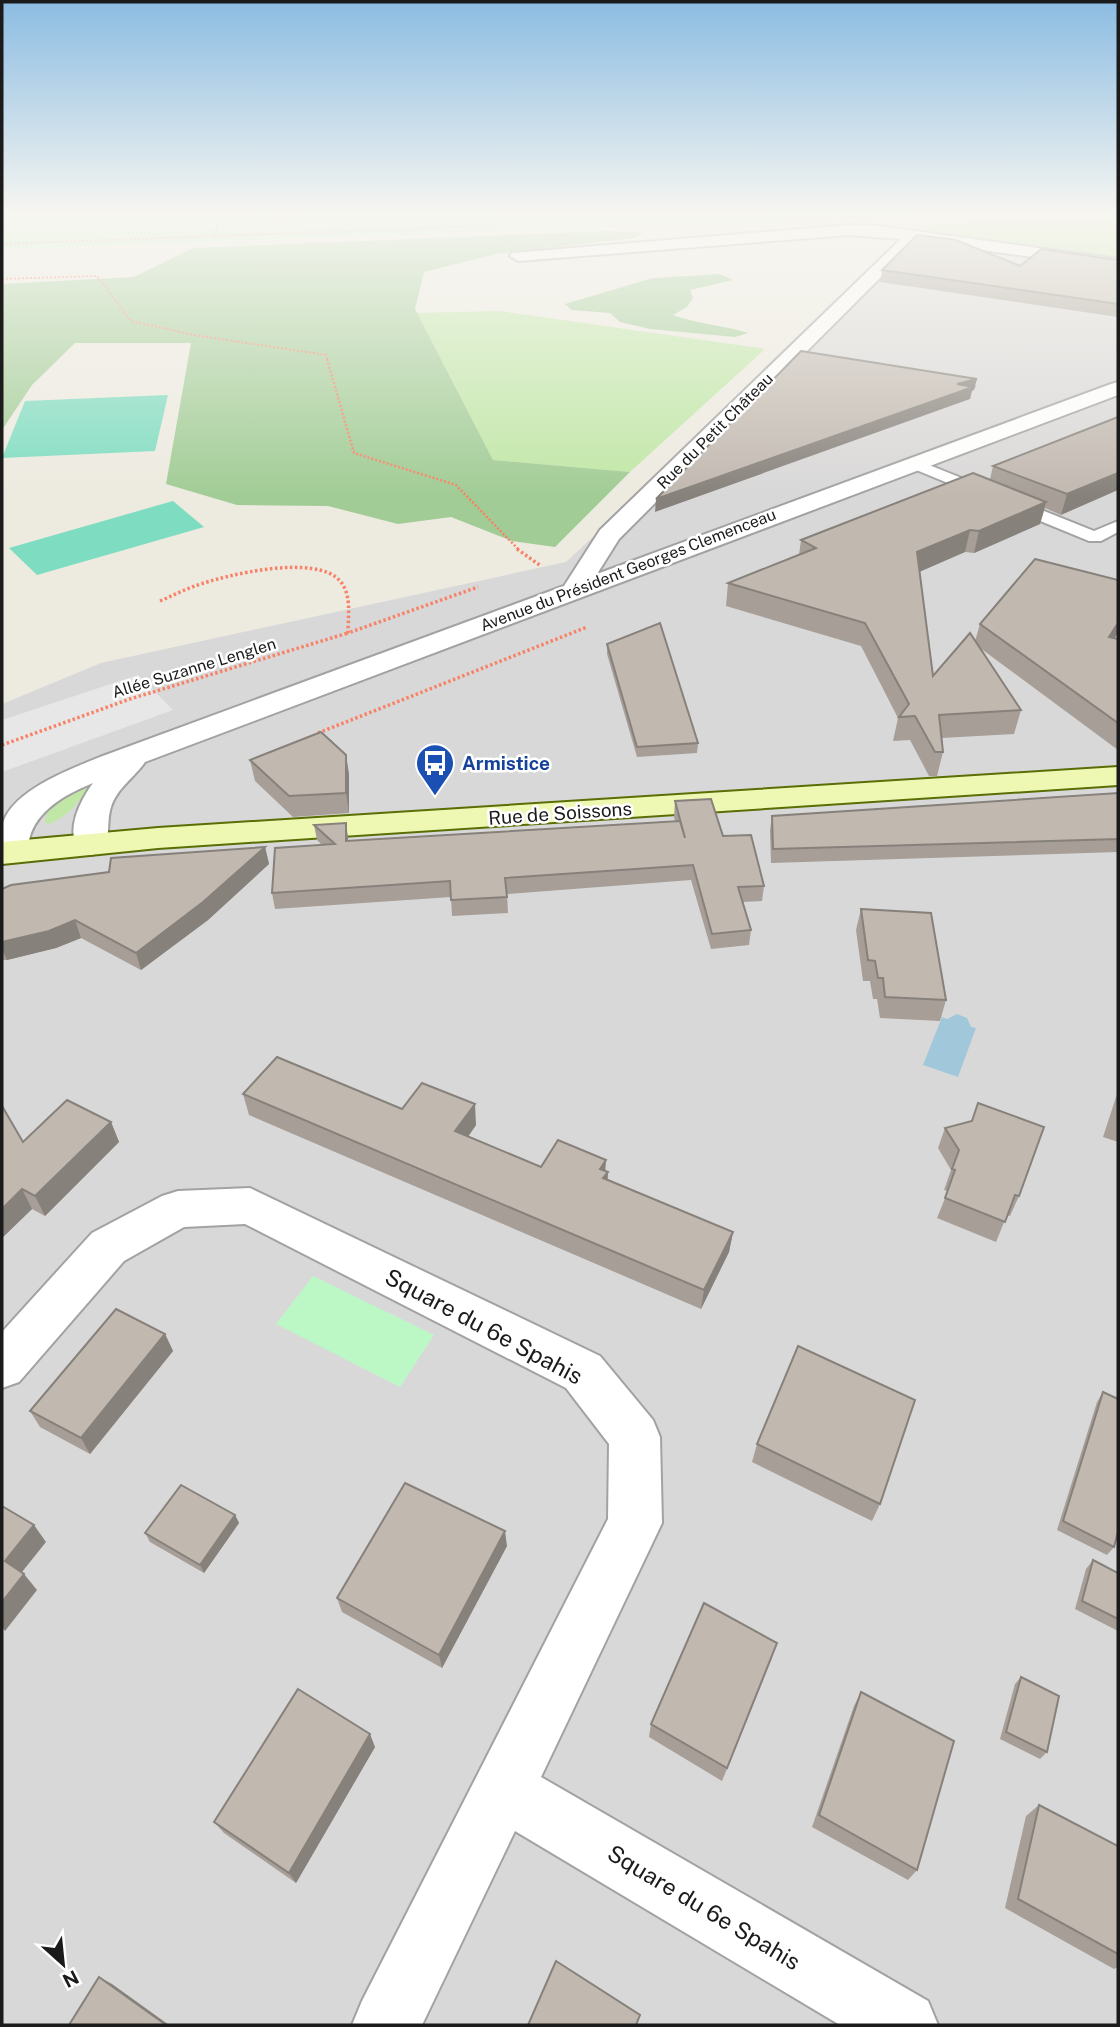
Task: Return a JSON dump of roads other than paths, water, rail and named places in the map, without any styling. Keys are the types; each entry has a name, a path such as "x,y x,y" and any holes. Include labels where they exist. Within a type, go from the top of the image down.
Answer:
{"main road":[{"name":"Rue de Soissons","path":"6,853 91,844 1118,776"}],"street":[{"name":"Rue du Petit Château","path":"574,590 609,535 840,308"},
{"name":"Avenue du Président Georges Clemenceau","path":"6,853 12,832 35,802 64,784 137,754 1118,388"},
{"name":"Avenue du Président Georges Clemenceau","path":"91,844 89,820 98,798 137,754"},
{"name":"Square du 6e Spahis","path":"2,1366 108,1247 178,1209 250,1206 583,1373 635,1437 635,1523 386,2025"},
{"name":"Square du 6e Spahis","path":"503,1789 904,2025"}],"lane":[{"path":"914,464 1095,537 1118,526"}],"water":[{"path":"957,1014 967,1018 971,1027 976,1028 958,1077 923,1065 942,1017 947,1019"}],"place":[{"name":"Armistice","path":"435,797"}]}
